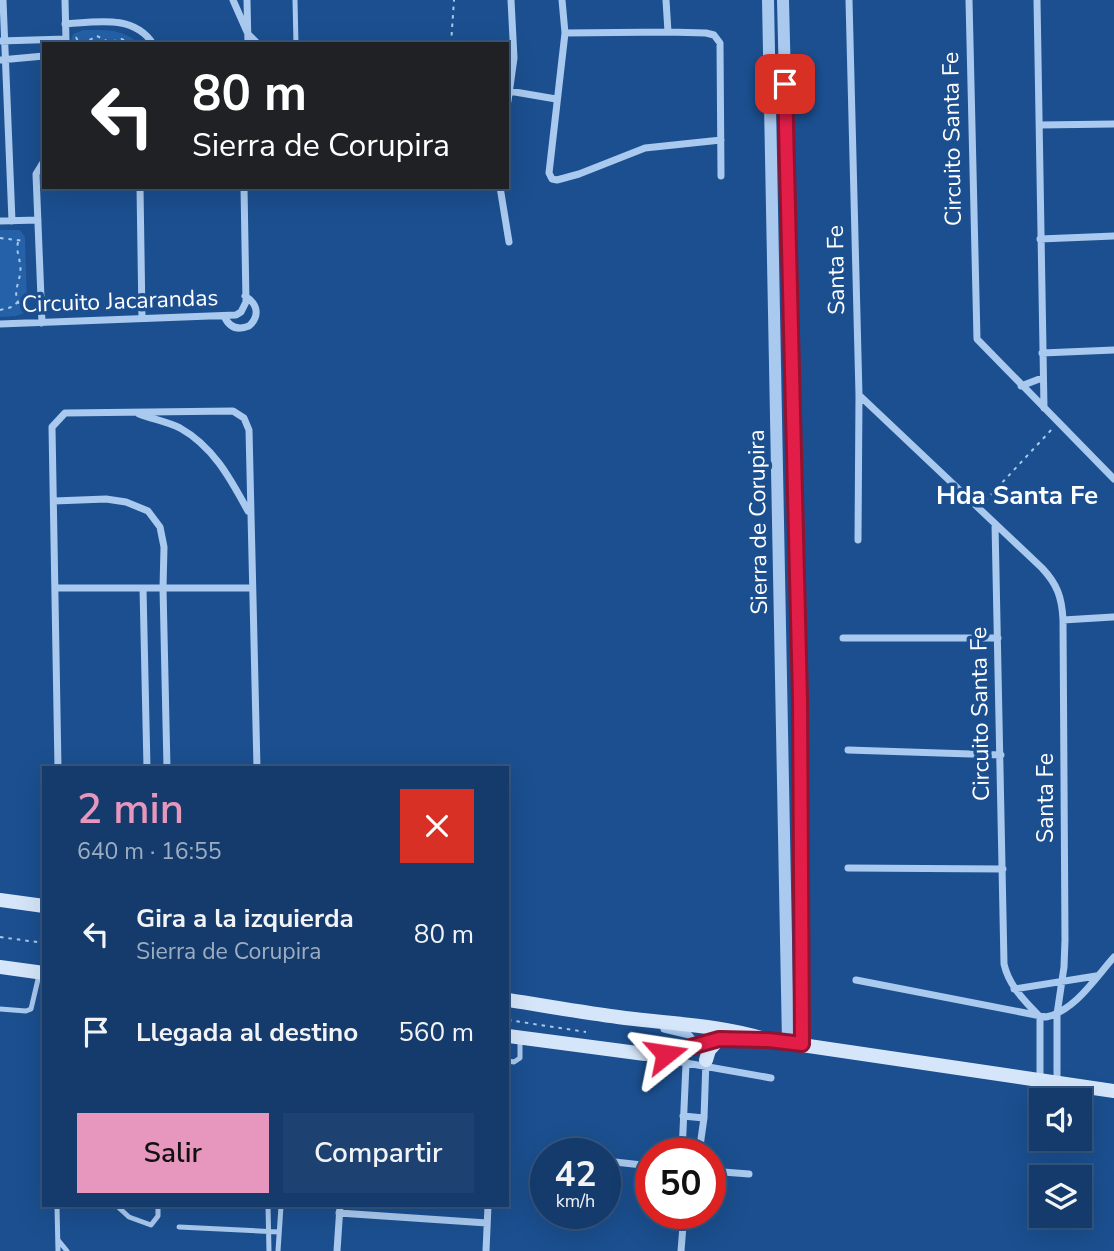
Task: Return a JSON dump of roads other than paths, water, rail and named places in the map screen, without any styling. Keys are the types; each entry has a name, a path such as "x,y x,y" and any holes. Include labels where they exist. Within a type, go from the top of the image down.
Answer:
{"main road":[{"path":"0,900 42,906"},
{"path":"0,967 41,972"},
{"path":"509,1000 627,1018 736,1030 768,1040"},
{"path":"509,1008 525,1003"},
{"path":"514,1037 635,1054 666,1054 719,1039 768,1040 1114,1091"},
{"path":"706,1064 711,1047 719,1039"}],"street":[{"path":"3,0 4,142 10,171 12,221"},
{"path":"2,41 66,41 65,0"},
{"path":"233,0 248,34 256,42"},
{"path":"247,0 248,42"},
{"path":"511,0 514,58 509,91 556,99"},
{"path":"562,0 565,33 549,173 552,179 557,180 645,148 721,141"},
{"path":"666,0 668,32"},
{"name":"Sierra de Corupira","path":"768,0 795,1044"},
{"name":"Sierra de Corupira","path":"783,0 800,699 795,1044"},
{"name":"Santa Fe","path":"849,0 859,395 859,540"},
{"name":"Circuito Santa Fe","path":"969,0 977,339 1114,479"},
{"path":"1037,0 1044,408"},
{"path":"65,24 131,24 146,33 152,42"},
{"path":"565,33 668,32 714,35 720,43 721,176"},
{"path":"3,60 42,57"},
{"path":"1040,125 1114,124"},
{"path":"42,164 36,174 43,323"},
{"path":"0,171 10,171"},
{"path":"140,189 142,318"},
{"name":"Circuito Jacarandas","path":"0,324 236,315 241,312 246,302 244,189"},
{"path":"500,189 509,242"},
{"path":"0,221 38,220"},
{"path":"1040,239 1114,236"},
{"path":"224,316 226,322 237,328 249,326 257,310 251,299 245,296"},
{"path":"1042,353 1114,350"},
{"path":"1021,386 1042,378"},
{"path":"859,395 995,524"},
{"path":"58,766 52,427 65,412 233,411 244,418 249,430 257,766"},
{"path":"132,412 179,428 200,442 230,477 250,514"},
{"path":"54,500 106,499 127,502 148,511 160,527 164,547 167,766"},
{"name":"Santa Fe","path":"995,524 1058,586 1063,620 1065,940 1058,1014"},
{"name":"Circuito Santa Fe","path":"995,524 1004,964 1007,978 1014,989 1040,1017"},
{"path":"55,588 252,588"},
{"path":"143,588 147,766"},
{"path":"1063,620 1114,617"},
{"path":"843,638 998,638"},
{"path":"848,750 1000,755"},
{"path":"848,868 1003,869"},
{"path":"856,980 1040,1017 1058,1014 1079,996 1114,957"},
{"path":"1014,989 1097,976"},
{"path":"1057,1081 1058,1014"},
{"path":"1040,1017 1040,1079"},
{"path":"627,1018 647,1027 689,1035 698,1045 706,1064 701,1138"},
{"path":"635,1054 771,1077"},
{"path":"682,1138 687,1090 686,1064"},
{"path":"683,1116 704,1118"},
{"path":"726,1172 749,1174"},
{"path":"485,1251 488,1207"},
{"path":"337,1251 340,1209 487,1223"},
{"path":"681,1251 683,1229"}],"lane":[{"path":"295,0 296,42"},
{"path":"0,1009 31,1009 41,972"},
{"path":"509,1061 514,1062 520,1058 514,1037"},
{"path":"57,1207 58,1251"},
{"path":"118,1207 129,1217 151,1224 158,1216 158,1207"},
{"path":"268,1207 269,1251"},
{"path":"278,1251 281,1207"},
{"path":"179,1227 279,1233"},
{"path":"58,1240 67,1251"}],"district":[{"name":"Hda Santa Fe","path":"1017,495"}]}
